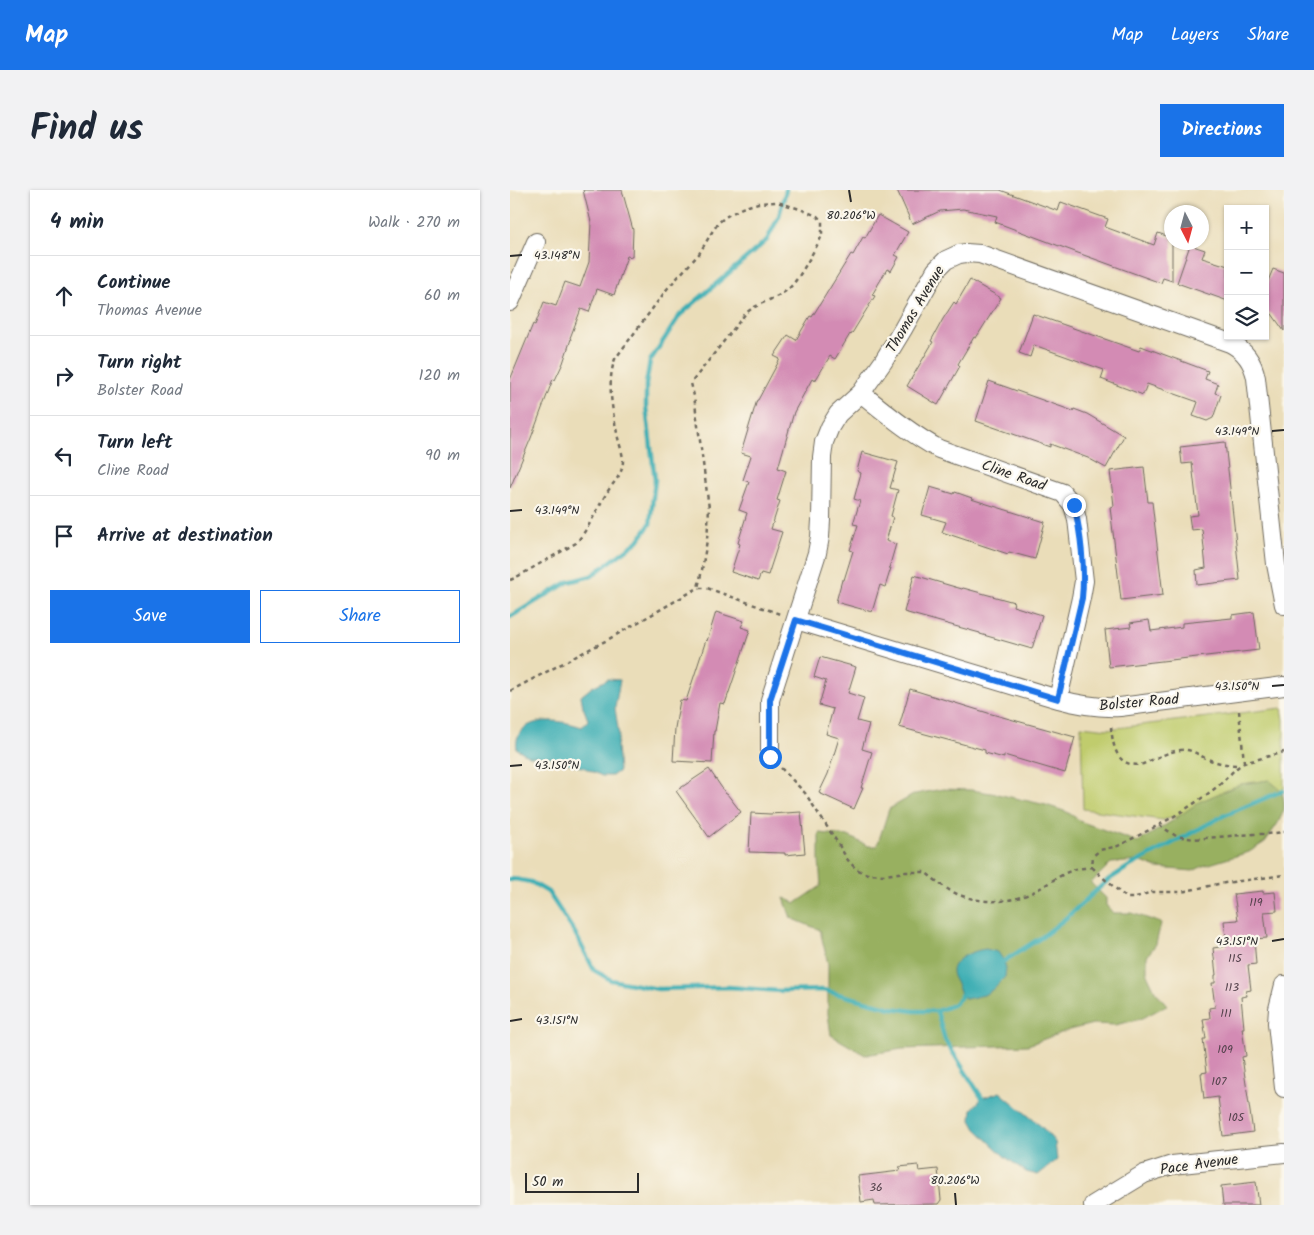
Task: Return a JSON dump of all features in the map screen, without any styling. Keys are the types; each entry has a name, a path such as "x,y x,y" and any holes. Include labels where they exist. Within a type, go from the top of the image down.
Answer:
{"street":[{"path":"510,302 536,242"},
{"name":"Thomas Avenue","path":"770,757 770,700 820,537 824,442 838,414 861,393 883,362 904,329 936,270 946,260 959,254 980,254 1230,343 1246,354 1255,371 1276,564 1284,605"},
{"name":"Cline Road","path":"861,393 907,429 939,449 1063,493 1074,505 1084,580 1082,598 1058,699"},
{"name":"Bolster Road","path":"796,620 1077,704 1120,707 1284,686"},
{"path":"1284,985 1278,1009 1277,1023 1284,1088"},
{"name":"Pace Avenue","path":"1092,1205 1144,1174 1162,1168 1284,1154"}],"path":[{"path":"510,580 576,543 622,468 622,453 615,424 610,381 615,359 667,289 699,254 719,222 742,208 758,203 777,202 817,216 822,221 822,235 789,288 754,306 746,313 691,383 709,508 707,540 698,588"},
{"path":"510,691 609,639 698,588 707,588 796,620"},
{"path":"1239,712 1244,763"},
{"path":"1111,727 1115,750 1123,761 1129,764 1142,764 1177,750 1187,750 1227,766 1239,766"},
{"path":"1092,867 1093,856 1100,850 1118,846 1160,825 1220,785 1244,763 1284,752"},
{"path":"770,757 805,792 847,859 856,869 867,874 886,875 905,872 925,872 956,894 994,902 1011,900 1028,894 1061,875 1077,869 1092,867"},
{"path":"1160,825 1176,836 1194,839 1284,832"},
{"path":"1092,867 1127,898 1152,892 1181,892 1218,884 1284,875"}],"green space":[{"path":"1282,708 1284,720 1284,792 1163,820 1083,809 1081,726 1108,729"},
{"path":"1269,780 1282,791 1284,810 1265,842 1249,852 1203,866 1193,871 1157,868 1139,861 1111,863 1091,883 1106,898 1106,905 1113,913 1132,913 1161,923 1156,944 1147,956 1147,974 1155,991 1167,1005 1141,1019 1115,1025 1093,1024 1069,1030 1028,1045 902,1049 865,1055 831,1035 828,1014 828,964 820,930 791,918 784,898 796,903 821,886 819,833 848,836 868,846 877,846 889,809 915,794 943,789 971,790 997,794 1046,805 1067,812 1082,822 1138,842 1199,802 1241,784"}],"water":[{"path":"608,679 620,680 615,708 619,735 617,746 619,771 612,776 602,776 585,768 550,757 529,756 517,749 518,736 521,731 531,724 555,721 582,727 588,720 581,696 592,687"},
{"path":"986,949 998,952 1006,968 1005,977 984,995 966,999 953,977 953,966 965,956"},
{"path":"1000,1092 1042,1127 1055,1142 1057,1160 1038,1175 1026,1172 1004,1156 976,1129 971,1120 972,1109 982,1098"}],"building":[{"path":"583,190 622,190 633,230 632,257 627,256 614,295 597,289 589,312 581,309 563,363 555,380 553,379 510,488 510,380 544,302 556,306 565,282 580,287 589,262 591,222"},
{"path":"897,190 1000,190 1058,211 1061,202 1108,219 1105,227 1154,245 1158,233 1164,235 1164,250 1172,250 1172,281 1163,278 1161,283 1078,253 995,222 997,216 963,209 940,211 912,224"},
{"path":"878,215 908,232 895,255 899,257 891,271 887,269 872,295 875,296 835,359 830,356 815,381 812,379 794,412 778,468 786,471 777,500 780,501 771,529 782,532 768,575 761,573 758,581 731,572 747,513 739,510 749,482 743,480 751,456 741,453 757,400 780,359 774,356 788,335 796,340 851,254 853,255 863,237 865,238"},
{"path":"1188,250 1205,250 1202,258 1224,265 1224,300 1177,283"},
{"path":"1273,269 1284,273 1284,331 1272,314 1269,313 1269,278"},
{"path":"970,280 1001,298 958,364 960,366 938,405 907,386 933,342 931,341 943,319 954,302 956,304"},
{"path":"1033,314 1139,351 1141,346 1208,371 1205,379 1218,384 1215,393 1221,395 1213,418 1207,421 1193,416 1198,402 1147,384 1143,395 1101,379 1104,370 1034,345 1030,357 1019,353"},
{"path":"989,381 1073,411 1074,409 1087,414 1124,436 1106,468 1088,458 1050,444 1050,447 976,421"},
{"path":"1225,442 1240,580 1197,585 1196,570 1206,568 1202,529 1191,530 1189,516 1198,515 1192,463 1182,464 1180,447"},
{"path":"862,452 898,462 890,488 898,490 886,541 896,544 885,587 880,585 872,612 836,602 853,551 850,550 858,525 853,524 860,501 854,499 861,473 857,471"},
{"path":"1144,467 1148,502 1152,502 1163,595 1121,600 1110,507 1114,506 1110,471"},
{"path":"930,487 954,494 955,492 971,499 1045,522 1035,559 1009,552 1008,554 942,532 946,522 922,515"},
{"path":"914,575 1014,602 1013,606 1042,615 1032,649 904,612"},
{"path":"716,612 744,621 741,627 750,630 725,704 720,703 714,731 712,763 673,761 675,728 680,700 686,701"},
{"path":"1254,612 1259,650 1109,667 1105,630 1131,627 1130,623 1149,620 1151,631 1182,627 1182,623 1232,618 1232,615"},
{"path":"820,657 856,667 848,693 864,698 857,721 869,724 862,749 872,752 861,788 863,788 854,809 819,793 828,774 839,738 826,734 833,709 819,705 826,681 814,677"},
{"path":"910,689 1075,737 1065,773 1004,755 1004,758 985,753 985,750 899,727"},
{"path":"709,769 741,812 709,837 676,791"},
{"path":"801,812 805,853 785,855 785,853 749,852 751,813"},
{"path":"1263,891 1263,893 1275,892 1277,911 1264,912 1267,938 1254,939 1256,964 1248,965 1251,990 1246,991 1247,996 1241,997 1244,1028 1242,1028 1246,1056 1242,1057 1253,1132 1223,1136 1218,1097 1204,1099 1201,1073 1207,1072 1203,1039 1206,1039 1203,1019 1210,1018 1209,1008 1215,1007 1212,983 1215,983 1216,975 1213,948 1227,946 1224,921 1238,920 1234,894"},
{"path":"918,1165 919,1171 938,1169 941,1200 938,1204 875,1205 874,1200 861,1202 858,1176 900,1171 899,1167"},
{"path":"1256,1182 1259,1205 1223,1205 1221,1186"}],"waterway":[{"path":"510,617 568,582 591,576 638,541 650,524 655,480 646,407 646,384 650,361 680,315 767,240 779,216 786,190"},
{"path":"1004,961 1042,937 1108,880 1130,866 1223,816 1282,791"},
{"path":"510,880 531,882 548,892 575,933 594,970 611,980 658,989 729,987 779,991 823,990 891,1008 914,1011 937,1011 953,1005 961,995"},
{"path":"937,1011 945,1040 982,1098"}],"route":[{"path":"770,757 770,700 796,620 1058,699 1082,598 1084,580 1074,505"}]}
